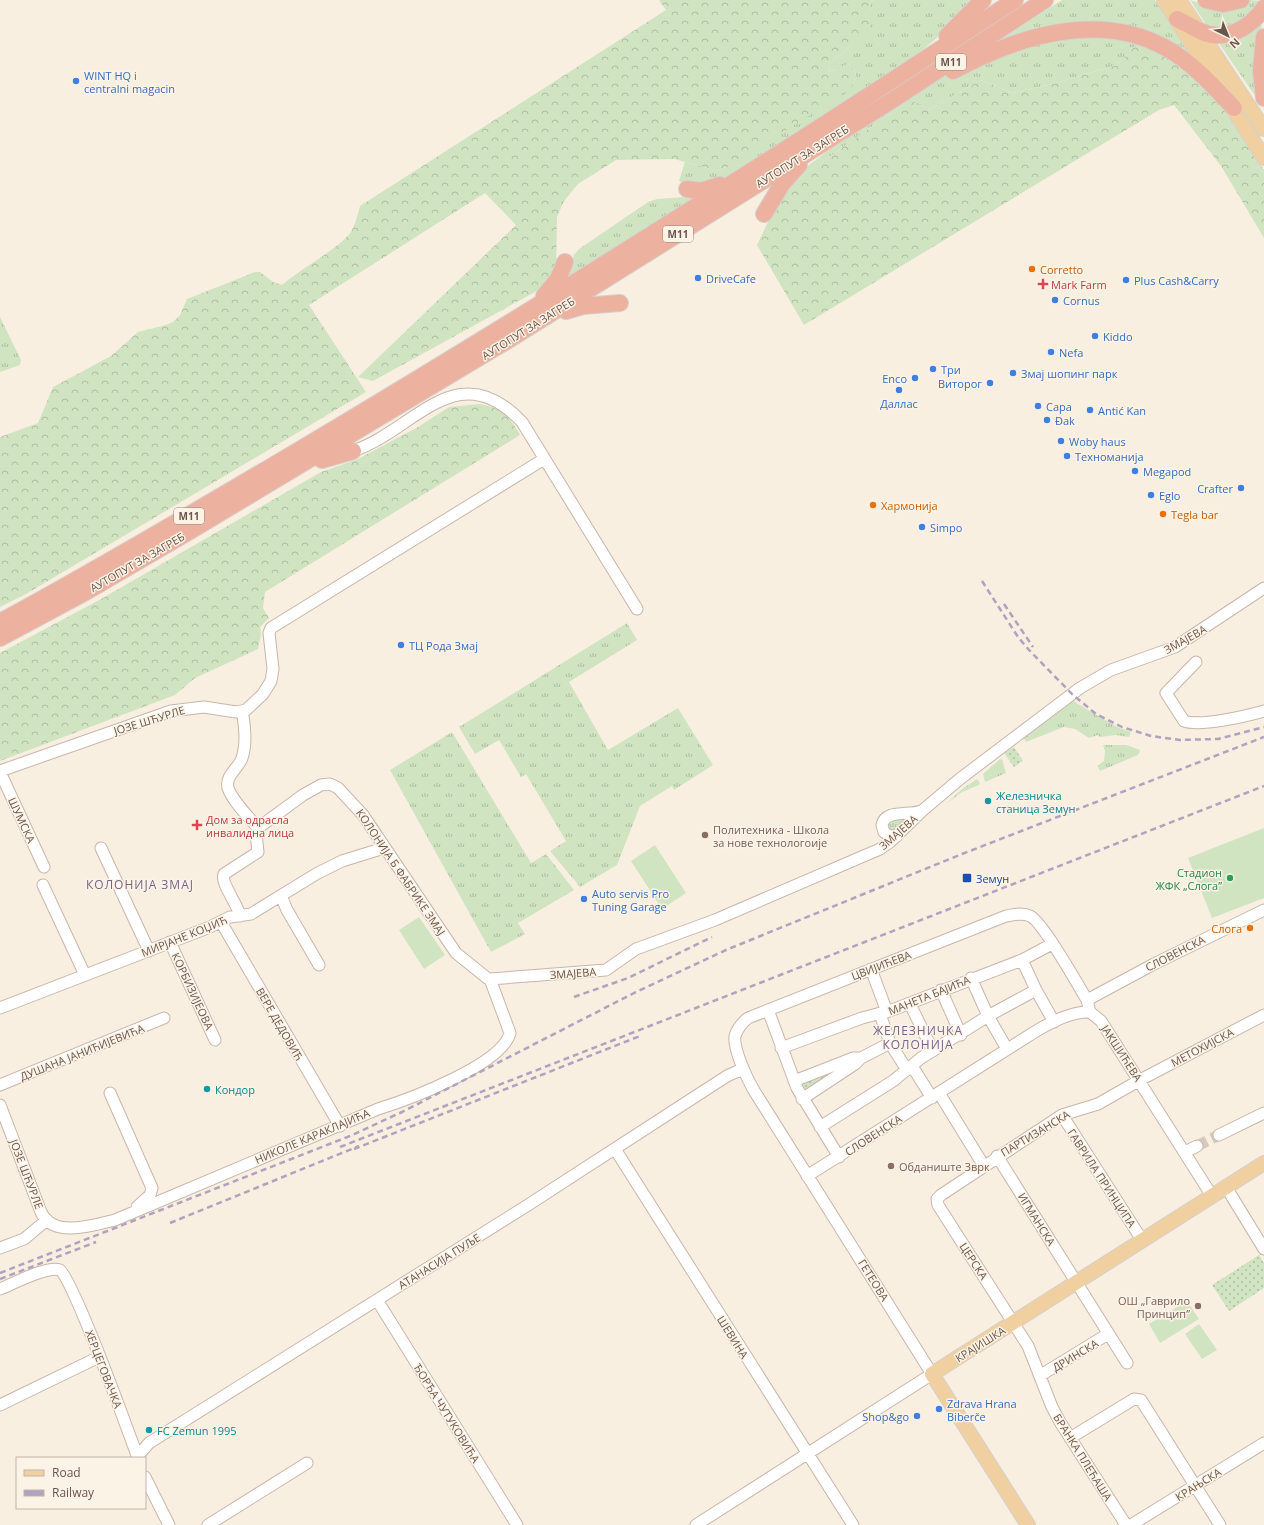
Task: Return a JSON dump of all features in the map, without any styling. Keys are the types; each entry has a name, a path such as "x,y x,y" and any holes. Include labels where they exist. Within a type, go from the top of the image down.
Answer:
{"highway":[{"path":"911,69 954,30 982,0"},
{"name":"АУТОПУТ ЗА ЗАГРЕБ","path":"0,622 188,516 528,312 743,178 1015,0"},
{"name":"АУТОПУТ ЗА ЗАГРЕБ","path":"0,638 84,593 297,468 544,319 894,99 1045,0"},
{"path":"1206,0 1222,4 1241,0"},
{"path":"1177,19 1200,31 1215,35 1238,31 1252,22 1264,8"},
{"path":"894,99 1006,47 1063,31 1094,30 1130,34 1152,41 1166,48 1194,68 1234,108"},
{"path":"1264,37 1261,71 1264,98"},
{"path":"764,214 782,184 813,149"},
{"path":"687,189 706,190 743,178"},
{"path":"528,312 554,285 561,274 565,262"},
{"path":"544,319 583,306 620,302"},
{"path":"297,468 353,451"}],"main road":[{"path":"1164,0 1234,108 1264,158"},
{"path":"1179,0 1264,130"},
{"name":"КРАЈИШКА","path":"932,1374 1264,1163"},
{"name":"ГЕТЕОВА","path":"932,1374 1028,1525"}],"street":[{"path":"353,451 369,444 438,402 464,394 483,396 498,402 522,422 636,609"},
{"path":"240,916 238,906 224,884 223,877 227,872 258,852 256,834 258,828 228,788 229,778 241,760 243,753 245,736 242,711 256,702 267,690 271,681 273,669 269,633 271,628 544,459"},
{"name":"ЗМАЈЕВА","path":"490,979 606,970 636,949 766,900 834,867 880,849 892,835 905,827 923,810 996,750 1080,688 1111,670 1175,647 1264,588"},
{"path":"1196,662 1166,693 1184,721 1189,723 1202,722 1264,712"},
{"name":"ЈОЗЕ ШЋУРЛЕ","path":"0,772 172,711 204,707 242,711"},
{"name":"ШУМСКА","path":"0,772 44,867"},
{"name":"КОЛОНИЈА Б ФАБРИКЕ ЗМАЈ","path":"258,828 303,795 322,785 330,784 338,788 357,806 456,953 464,961 490,979"},
{"path":"892,835 882,829 884,819 891,814 903,815 923,810"},
{"path":"903,815 906,819 905,827"},
{"path":"101,848 149,951"},
{"name":"МИРЈАНЕ КОЏИЋ","path":"0,1008 221,922 251,914 316,874 342,861 384,848"},
{"path":"44,885 85,975"},
{"path":"281,896 287,910 319,965"},
{"name":"СЛОВЕНСКА","path":"1087,1000 1154,964 1264,910"},
{"name":"ЦВИЈИЋЕВА","path":"738,1029 748,1018 1006,916 1019,914 1029,915 1039,923 1052,944"},
{"name":"ВЕРЕ ДЕДОВИЋ","path":"221,922 340,1126"},
{"name":"КОРБИЗИЈЕОВА","path":"170,942 215,1040"},
{"path":"1052,944 1087,1000 1090,1012"},
{"name":"МАНЕТА БАЈИЋА","path":"781,1048 862,1018 910,1004 971,978 1022,960 1052,944"},
{"path":"1022,960 1036,990 1054,1022"},
{"path":"870,969 890,1043 910,1068 935,1095 984,1166"},
{"path":"971,978 988,1016 1007,1049"},
{"name":"НИКОЛЕ КАРАКЛАЈИЋА","path":"47,1220 58,1226 79,1228 116,1220 378,1109 404,1101 474,1068 497,1050 506,1041 510,1034 490,979"},
{"path":"941,990 961,1034"},
{"path":"820,1127 988,1016 1036,990"},
{"path":"910,1004 933,1051"},
{"path":"768,1010 781,1048 802,1099 839,1157"},
{"name":"СЛОВЕНСКА","path":"808,1176 1038,1030 1080,1012 1090,1012"},
{"name":"ЈАКШИЋЕВА","path":"1090,1012 1101,1021 1140,1080 1212,1196"},
{"name":"МЕТОХИЈСКА","path":"1140,1080 1264,1015"},
{"name":"ДУШАНА ЈАНИЋИЈЕВИЋА","path":"0,1086 164,1018"},
{"name":"ГЕТЕОВА","path":"738,1029 735,1039 744,1072 763,1107 932,1374"},
{"path":"802,1099 855,1064 861,1058 890,1043"},
{"path":"794,1081 852,1058 861,1058"},
{"name":"АТАНАСИЈА ПУЉЕ","path":"138,1457 149,1443 615,1149 727,1076 738,1071 744,1072"},
{"name":"ПАРТИЗАНСКА","path":"937,1199 997,1156 1062,1116 1098,1104 1140,1080"},
{"path":"110,1093 152,1188 150,1195 131,1213"},
{"name":"ЈОЗЕ ШЋУРЛЕ","path":"0,1105 41,1212 47,1220"},
{"path":"1219,1135 1264,1113"},
{"name":"ГАВРИЛА ПРИНЦИПА","path":"1062,1116 1142,1240"},
{"path":"1185,1152 1197,1146"},
{"name":"ШЕВИНА","path":"615,1149 853,1525"},
{"name":"ИГМАНСКА","path":"997,1156 1077,1282"},
{"path":"1226,1187 1264,1249"},
{"name":"ЦЕРСКА","path":"937,1199 938,1205 1014,1322"},
{"path":"0,1248 24,1239 47,1220"},
{"name":"ХЕРЦЕГОВАЧКА","path":"0,1290 48,1270 62,1270 68,1280 100,1357 138,1457"},
{"name":"ДРИНСКА","path":"1077,1282 1127,1363"},
{"name":"ЂОРЂА ЧУТУКОВИЋА","path":"377,1300 517,1525"},
{"name":"БРАНКА ПЛЕЋАША","path":"1014,1322 1028,1346 1041,1375 1052,1407 1070,1438 1126,1525"},
{"name":"ДРИНСКА","path":"1041,1375 1108,1334"},
{"path":"0,1405 100,1357"},
{"name":"КРАЈИШКА","path":"696,1525 932,1374"},
{"path":"1070,1438 1134,1399 1139,1399 1143,1402 1220,1525"},
{"name":"КРАЊСКА","path":"1131,1525 1264,1442"},
{"path":"208,1525 307,1463"},
{"path":"146,1479 169,1525"}],"green space":[{"path":"659,0 873,0 870,2 873,23 851,46 828,64 829,72 849,64 856,73 853,85 849,91 719,171 674,159 616,160 578,184 564,201 557,217 556,272 544,287 373,381 358,377 516,225 485,193 309,305 366,392 26,594 0,607 0,437 38,423 53,387 111,356 138,332 173,322 180,315 187,299 255,272 260,272 273,282 282,285 331,250 347,236 352,230 360,206 666,10"},
{"path":"873,0 978,0 959,19 919,53 715,186 691,186 679,181 685,162 719,171 853,85 856,73 849,64 829,72 828,64 851,46 870,2"},
{"path":"1062,0 1155,0 1197,61 1111,27 982,51"},
{"path":"1190,0 1199,3 1247,3 1250,0 1264,1 1244,25 1211,32"},
{"path":"1263,17 1258,75 1264,109 1216,39"},
{"path":"1093,32 1138,43 1117,65 1056,83 1013,93 981,80 930,109 914,103 901,106 794,182 797,174 829,150 939,79 1000,51"},
{"path":"1138,43 1182,61 1223,105 1243,135 1264,170 1264,238 1221,166 1174,105 1159,110 804,325 757,245 781,194 794,182 901,106 914,102 930,109 981,80 1013,93 1056,83 1117,65"},
{"path":"698,196 563,280 574,255 579,249 648,202 657,199"},
{"path":"0,317 21,360 20,365 0,372"},
{"path":"479,404 499,410 509,418 520,435 265,592 263,608 269,618 260,627 261,634 258,649 195,678 175,695 0,761 0,653 101,599 321,472 358,459 418,427 449,407"},
{"path":"627,623 637,640 569,682 608,750 678,708 713,765 674,790 672,786 640,806 617,865 580,887 550,851 566,841 526,774 521,777 499,740 475,754 459,727"},
{"path":"1073,701 1117,727 1131,732 1129,737 1116,735 1100,737 1098,735 1089,738 1075,729 1064,727 1026,742 1024,738"},
{"path":"452,732 531,863 546,854 574,890 518,923 525,934 491,952 390,770"},
{"path":"1103,745 1126,745 1140,750 1138,755 1100,771 1097,766 1104,761 1105,751"},
{"path":"1014,747 1023,761 1014,767 1004,753"},
{"path":"1002,759 1006,773 985,782 983,774"},
{"path":"977,779 980,783 979,785 962,792 946,804 961,790"},
{"path":"902,817 904,820 903,826 889,833 886,820"},
{"name":"Стадион ЖФК „Слога”","path":"1264,828 1264,898 1212,918 1188,858"},
{"path":"655,845 686,893 662,909 631,861"},
{"path":"419,917 445,955 424,969 399,930"},
{"path":"849,1062 807,1092 802,1084"},
{"path":"1259,1255 1264,1263 1264,1288 1229,1311 1212,1285"},
{"path":"1187,1301 1199,1319 1160,1343 1149,1324"},
{"path":"1199,1324 1217,1350 1202,1359 1185,1334"}],"tunnel":[{"path":"1197,1146 1219,1135"}],"railway":[{"path":"982,581 1018,637 1029,650 1072,694 1096,714 1122,727 1151,736 1180,740 1218,739 1264,727"},
{"path":"1004,604 1033,647"},
{"path":"0,1273 350,1136 402,1112 634,993 726,950 962,854 1264,737"},
{"path":"340,1147 1264,786"},
{"path":"574,997 628,978 712,937"},
{"path":"354,1149 640,1036"},
{"path":"170,1223 359,1146"},
{"path":"0,1279 96,1242"}],"place":[{"name":"WINT HQ i centralni magacin","path":"76,81"},
{"name":"Corretto","path":"1032,269"},
{"name":"DriveCafe","path":"698,278"},
{"name":"Plus Cash&Carry","path":"1126,280"},
{"name":"Mark Farm","path":"1043,284"},
{"name":"Cornus","path":"1055,300"},
{"name":"Kiddo","path":"1095,336"},
{"name":"Nefa","path":"1051,352"},
{"name":"Три","path":"933,369"},
{"name":"Змај шопинг парк","path":"1013,373"},
{"name":"Enco","path":"915,378"},
{"name":"Виторог","path":"990,383"},
{"name":"Даллас","path":"899,390"},
{"name":"Сара","path":"1038,406"},
{"name":"Antić Kan","path":"1090,410"},
{"name":"Đak","path":"1047,420"},
{"name":"Woby haus","path":"1061,441"},
{"name":"Техноманија","path":"1067,456"},
{"name":"Megapod","path":"1135,471"},
{"name":"Crafter","path":"1241,488"},
{"name":"Eglo","path":"1151,495"},
{"name":"Хармонија","path":"873,505"},
{"name":"Tegla bar","path":"1163,514"},
{"name":"Simpo","path":"922,527"},
{"name":"ТЦ Рода Змај","path":"401,645"},
{"name":"Железничка станица Земун","path":"988,801"},
{"name":"Дом за одрасла инвалидна лица","path":"197,825"},
{"name":"Политехника - Школа за нове технологоије","path":"705,835"},
{"name":"Земун","path":"967,878"},
{"name":"Стадион ЖФК „Слога”","path":"1230,878"},
{"name":"Auto servis Pro Tuning Garage","path":"584,899"},
{"name":"Слога","path":"1250,928"},
{"name":"Кондор","path":"207,1089"},
{"name":"Обданиште Зврк","path":"891,1166"},
{"name":"ОШ „Гаврило Принцип”","path":"1198,1306"},
{"name":"Zdrava Hrana Biberče","path":"939,1409"},
{"name":"Shop&go","path":"917,1416"},
{"name":"FC Zemun 1995","path":"149,1430"}],"district":[{"name":"КОЛОНИЈА ЗМАЈ","path":"140,884"},
{"name":"ЖЕЛЕЗНИЧКА КОЛОНИЈА","path":"918,1037"}]}
